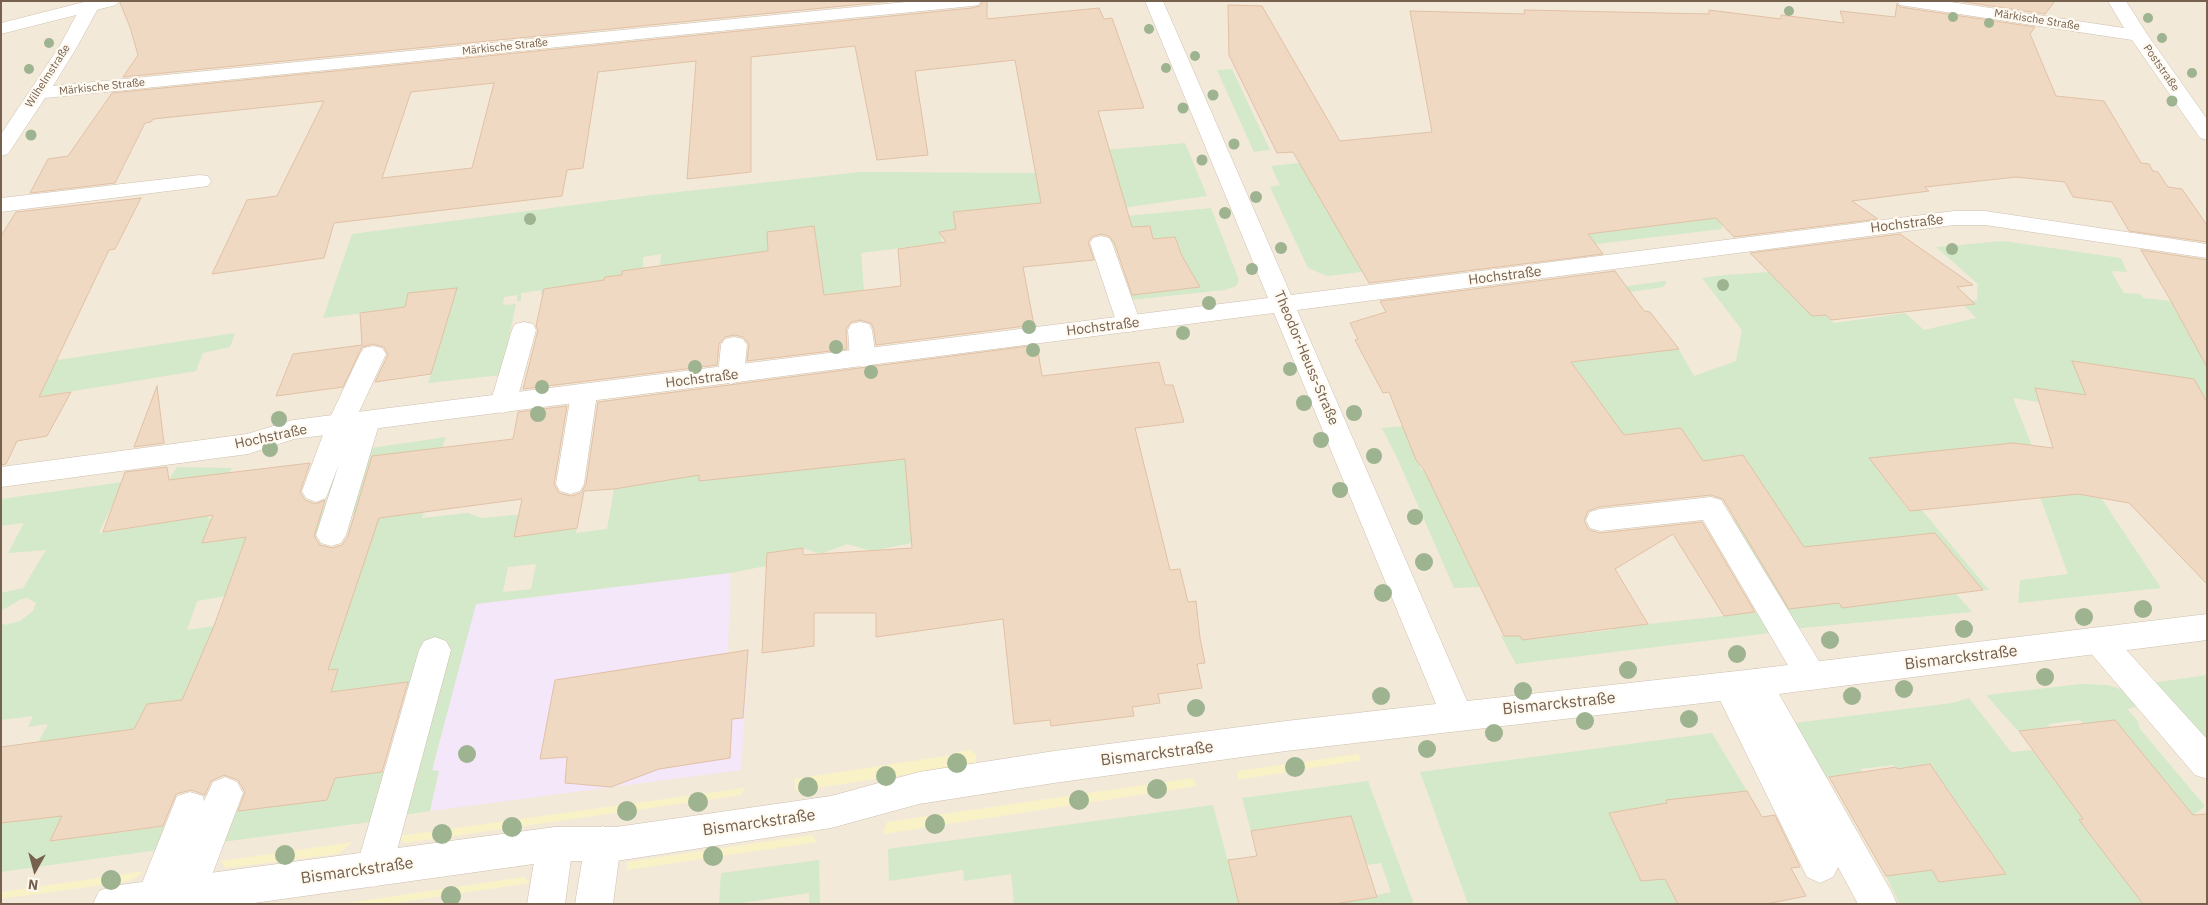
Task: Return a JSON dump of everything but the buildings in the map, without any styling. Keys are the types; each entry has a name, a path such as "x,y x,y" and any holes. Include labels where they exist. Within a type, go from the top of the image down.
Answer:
{"street":[{"path":"1,29 92,4 110,1"},
{"name":"Märkische Straße","path":"37,94 972,1"},
{"name":"Theodor-Heuss-Straße","path":"1154,1 1457,716"},
{"name":"Märkische Straße","path":"1906,1 2138,35"},
{"name":"Poststraße","path":"2117,1 2138,35 2207,134"},
{"name":"Wilhelmstraße","path":"1,150 68,47 92,4"},
{"path":"1,205 200,182"},
{"name":"Hochstraße","path":"1,477 248,444 293,430 1969,217 2207,251"},
{"path":"1101,243 1128,324"},
{"path":"503,404 524,330"},
{"path":"860,330 863,359"},
{"path":"731,375 734,345"},
{"path":"316,491 340,424 373,354"},
{"path":"570,484 584,394"},
{"path":"331,535 367,421"},
{"path":"1600,520 1711,508 1810,676"},
{"name":"Bismarckstraße","path":"112,904 555,844 616,844 831,812 919,788 1054,767 1286,736 1742,685 2207,627"},
{"path":"2099,641 2207,764"},
{"path":"374,868 435,650"},
{"path":"1742,685 1820,865"},
{"path":"1742,685 1878,904"},
{"path":"170,896 225,794"},
{"path":"170,896 190,808"},
{"path":"594,904 604,843"},
{"path":"546,904 555,844"}],"shaded area":[{"path":"1,1 2207,1 2207,904 1,904"},
{"path":"730,573 728,658 748,660 741,770 430,811 439,771 432,771 475,604"}],"green space":[{"path":"1232,69 1270,150 1254,152 1217,70"},
{"path":"1708,119 1722,229 1327,276 1308,268 1270,187 1280,185 1271,166","holes":["1537,182 1698,220 1586,234"]},
{"path":"1185,143 1207,196 1122,208 1105,150"},
{"path":"860,172 1038,173 1045,206 955,221 956,229 940,232 942,243 861,253 865,303 660,266 661,254 643,257 643,269 623,271 622,275 605,277 603,287 541,295 541,290 521,293 521,301 517,301 517,295 504,297 503,305 516,304 501,375 428,383 453,302 323,318 352,234 651,195"},
{"path":"1211,208 1239,280 1236,286 1225,290 1130,300 1126,293 1140,291 1142,294 1190,288 1194,284 1175,237 1153,239 1150,226 1119,229 1122,243 1109,244 1108,239 1111,239 1105,218"},
{"path":"2003,241 2121,258 2127,272 2111,271 2124,293 2140,294 2143,298 2171,301 2194,343 2207,345 2207,402 2073,361 2080,379 2090,396 2035,388 2039,402 2013,398 2049,489 2101,498 2161,588 2018,603 2020,580 2068,574 2040,497 1870,458 1908,510 1921,509 1989,590 1983,590 1935,533 1801,548 1842,607 1956,594 1972,612 1792,629 1731,534 1743,455 1703,461 1681,428 1620,435 1601,403 1571,362 1675,349 1677,346 1694,376 1736,361 1742,330 1702,278 1724,275 1769,272 1812,316 1826,315 1834,323 1905,313 1924,330 1976,318 1962,303 1977,300 1978,284 1936,247"},
{"path":"1667,282 1663,287 1630,292 1636,299 1585,306 1575,293"},
{"path":"235,333 230,347 203,353 196,371 1,403 12,367"},
{"path":"1404,426 1421,470 1425,470 1480,587 1454,588 1399,462 1382,428"},
{"path":"920,433 921,457 905,461 908,493 941,488 943,507 956,505 956,501 968,499 973,531 872,551 847,544 821,554 803,548 768,553 766,566 730,573 476,604 432,770 439,771 430,811 404,815 439,691 410,697 408,682 331,692 338,669 288,674 264,735 210,743 220,719 189,722 200,699 147,704 134,729 100,734 92,751 34,761 36,757 30,758 48,724 28,727 33,716 1,720 1,623 5,625 20,621 33,611 36,603 27,598 21,599 1,611 1,593 23,588 46,550 8,553 24,523 1,526 1,499 123,482 99,533 150,525 171,476 177,467 232,468 218,493 208,519 212,518 203,543 291,530 294,524 319,520 330,490 326,490 339,450 345,450 317,537 312,538 294,585 197,601 187,630 214,626 211,636 241,631 222,678 266,670 289,616 348,609 358,581 349,581 366,531 348,533 352,521 424,512 422,518 468,513 482,518 526,514 523,531 544,528 546,515 536,516 537,513 551,512 548,532 577,528 576,533 607,529 614,489 666,480 667,475 699,470 699,481 743,476 745,457 764,455 766,473 825,464 825,468 868,463 868,439","holes":["536,564 531,589 503,592 508,567"]},
{"path":"446,437 442,448 374,456 355,514 349,515 371,448"},
{"path":"1760,612 1770,633 1516,664 1501,636 1520,636 1522,640"},
{"path":"2207,675 2207,745 2152,683"},
{"path":"2081,684 2108,685 2126,691 2134,700 2136,707 2127,709 2137,720 2140,729 2205,806 2193,815 2115,720 2083,724 2080,720 2048,724 2051,728 2018,731 1986,695"},
{"path":"1969,698 2011,752 2032,750 2148,904 1901,904 1898,901 1886,876 1932,870 1939,882 1960,880 1997,861 1930,764 1897,769 1894,765 1860,769 1862,772 1825,778 1794,723 1952,703"},
{"path":"1712,733 1747,791 1609,813 1641,881 1665,879 1678,904 1468,904 1420,772"},
{"path":"384,772 370,822 222,842 234,811 327,800 335,778"},
{"path":"1368,781 1414,904 1334,904 1377,897 1377,895 1391,892 1381,863 1367,865 1351,816 1251,831 1242,798"},
{"path":"1213,805 1239,904 1014,904 1011,874 964,881 963,870 889,881 888,849"},
{"path":"63,815 51,841 169,826 158,850 1,872 1,823"},
{"path":"819,860 820,904 809,904 809,893 735,904 719,904 721,873"}],"sand":[{"path":"969,750 976,754 976,764 796,791 794,779 952,755 956,752"},
{"path":"1358,754 1361,760 1238,780 1238,771"},
{"path":"1193,778 1197,786 883,834 887,822"},
{"path":"744,788 742,795 404,843 398,836"},
{"path":"812,835 817,842 627,870 627,862"},
{"path":"353,842 338,854 225,868 221,861"},
{"path":"145,871 130,881 1,899 1,892"},
{"path":"524,877 530,883 388,904 340,904"}]}
